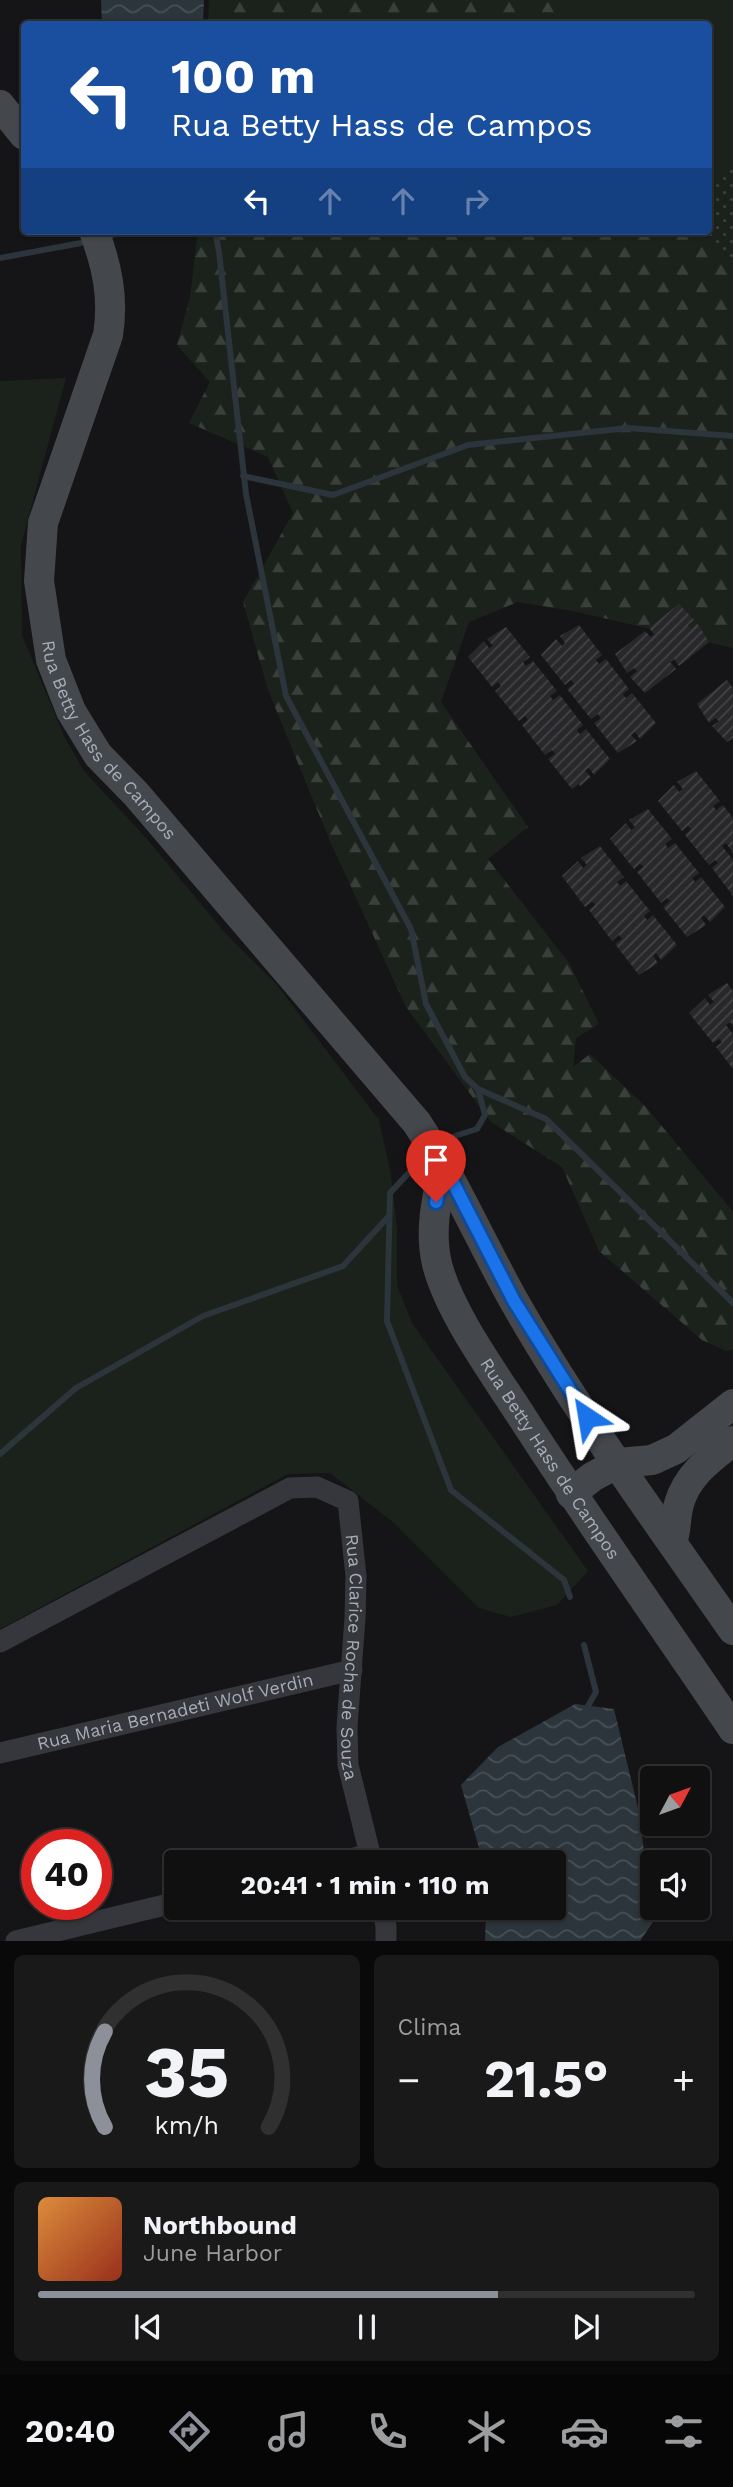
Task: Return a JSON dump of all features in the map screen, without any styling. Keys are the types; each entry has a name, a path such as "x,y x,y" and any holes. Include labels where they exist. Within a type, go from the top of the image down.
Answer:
{"street":[{"path":"0,105 21,131"},
{"name":"Rua Betty Hass de Campos","path":"94,235 108,276 111,317 108,335 43,523 39,581 51,660 71,711 98,755 136,794 417,1123 444,1165 514,1301 618,1463 733,1630"},
{"name":"Rua Betty Hass de Campos","path":"444,1165 433,1220 437,1264 454,1307 571,1494 729,1721"},
{"path":"571,1494 592,1477 618,1463 641,1462 676,1449 733,1405"},
{"path":"672,1542 676,1532 679,1502 685,1489 703,1464 733,1441"},
{"name":"Rua Clarice Rocha de Souza","path":"0,1642 290,1488 317,1488 348,1501 356,1576 347,1727 348,1765 369,1850"},
{"name":"Rua Maria Bernadeti Wolf Verdin","path":"0,1753 352,1670"},
{"path":"16,1941 164,1905"},
{"path":"385,1920 386,1941"}],"green space":[{"path":"209,0 556,0 574,21 208,21"},
{"path":"556,0 733,0 733,165 712,178 712,21 574,21"},
{"path":"733,165 733,264 708,235 712,235 712,178"},
{"path":"198,235 708,235 733,264 733,648 573,611 518,602 469,622 441,702 528,827 488,859 569,963 599,1024 576,1038 573,1067 590,1054 646,1107 733,1212 733,1349 726,1351 702,1340 599,1251 562,1167 491,1122 406,1007 330,841 268,690 243,602 293,513 268,457 189,423 210,382 177,345 190,297"},
{"path":"66,378 21,545 22,635 64,736 84,771 147,839 226,934 277,985 379,1120 391,1175 397,1228 397,1285 412,1323 588,1571 557,1605 511,1617 479,1608 394,1523 330,1473 288,1474 0,1629 0,381"}],"water":[{"path":"101,0 204,0 203,21 102,21"},
{"path":"575,1704 614,1709 639,1812 644,1850 640,1850 640,1920 653,1922 640,1941 485,1941 486,1920 566,1920 566,1850 480,1850 461,1785 498,1747"}],"building":[{"path":"679,604 694,620 688,625 691,629 697,623 709,642 679,666 674,659 670,662 676,669 645,693 630,677 637,671 634,668 627,673 615,654 645,631 651,637 654,634 649,628"},
{"path":"579,625 602,655 596,660 599,664 606,659 629,689 624,696 626,698 632,693 656,723 640,739 635,732 631,735 637,741 618,753 594,723 601,718 598,714 591,719 567,689 574,684 571,680 565,685 541,655 556,639 562,646 565,643 560,636"},
{"path":"506,627 530,657 523,662 526,666 533,661 557,691 550,696 553,700 560,695 583,725 578,732 580,734 586,729 610,759 594,775 589,768 585,771 591,777 580,786 579,784 572,789 548,759 555,754 552,750 545,755 522,725 528,720 525,716 519,721 495,691 501,686 498,682 492,687 468,657 484,641 489,648 493,646 487,639"},
{"path":"727,680 733,688 733,738 727,742 712,726 719,721 715,718 709,723 697,704"},
{"path":"696,771 720,801 713,806 716,810 723,805 733,818 733,853 726,843 722,846 733,860 733,896 712,868 718,863 715,860 709,865 685,835 691,829 688,826 682,831 658,801 674,785 679,792 683,789 677,782"},
{"path":"648,809 672,839 665,844 668,848 675,843 699,873 692,878 695,882 701,877 725,907 710,922 704,915 701,918 706,925 687,937 663,907 670,901 667,898 661,903 637,872 642,865 634,869 610,839 626,823 631,830 635,827 629,820"},
{"path":"600,846 624,877 617,882 620,886 626,881 650,911 644,916 647,920 653,915 677,945 661,960 656,953 653,956 658,963 639,975 615,944 622,939 619,935 612,941 589,910 594,903 585,907 562,876 578,861 583,868 587,865 581,858"},
{"path":"727,983 733,991 733,1026 730,1022 726,1025 733,1034 733,1069 716,1047 722,1042 719,1039 713,1043 689,1013 705,998 710,1005 714,1002 708,995"}],"waterway":[{"path":"216,235 246,494 286,696 411,929 426,1004 465,1077 478,1089 485,1115 477,1129 455,1136"},
{"path":"0,258 81,243"},
{"path":"243,476 333,495 468,445 628,428 733,436"},
{"path":"478,1089 546,1119 733,1303"},
{"path":"420,1161 390,1193 387,1321 451,1490 564,1580 570,1597"},
{"path":"0,1454 76,1388 203,1316 343,1266 389,1216"},
{"path":"584,1645 596,1692 585,1711"}],"route":[{"path":"436,1202 444,1165 514,1301 587,1417"}]}
